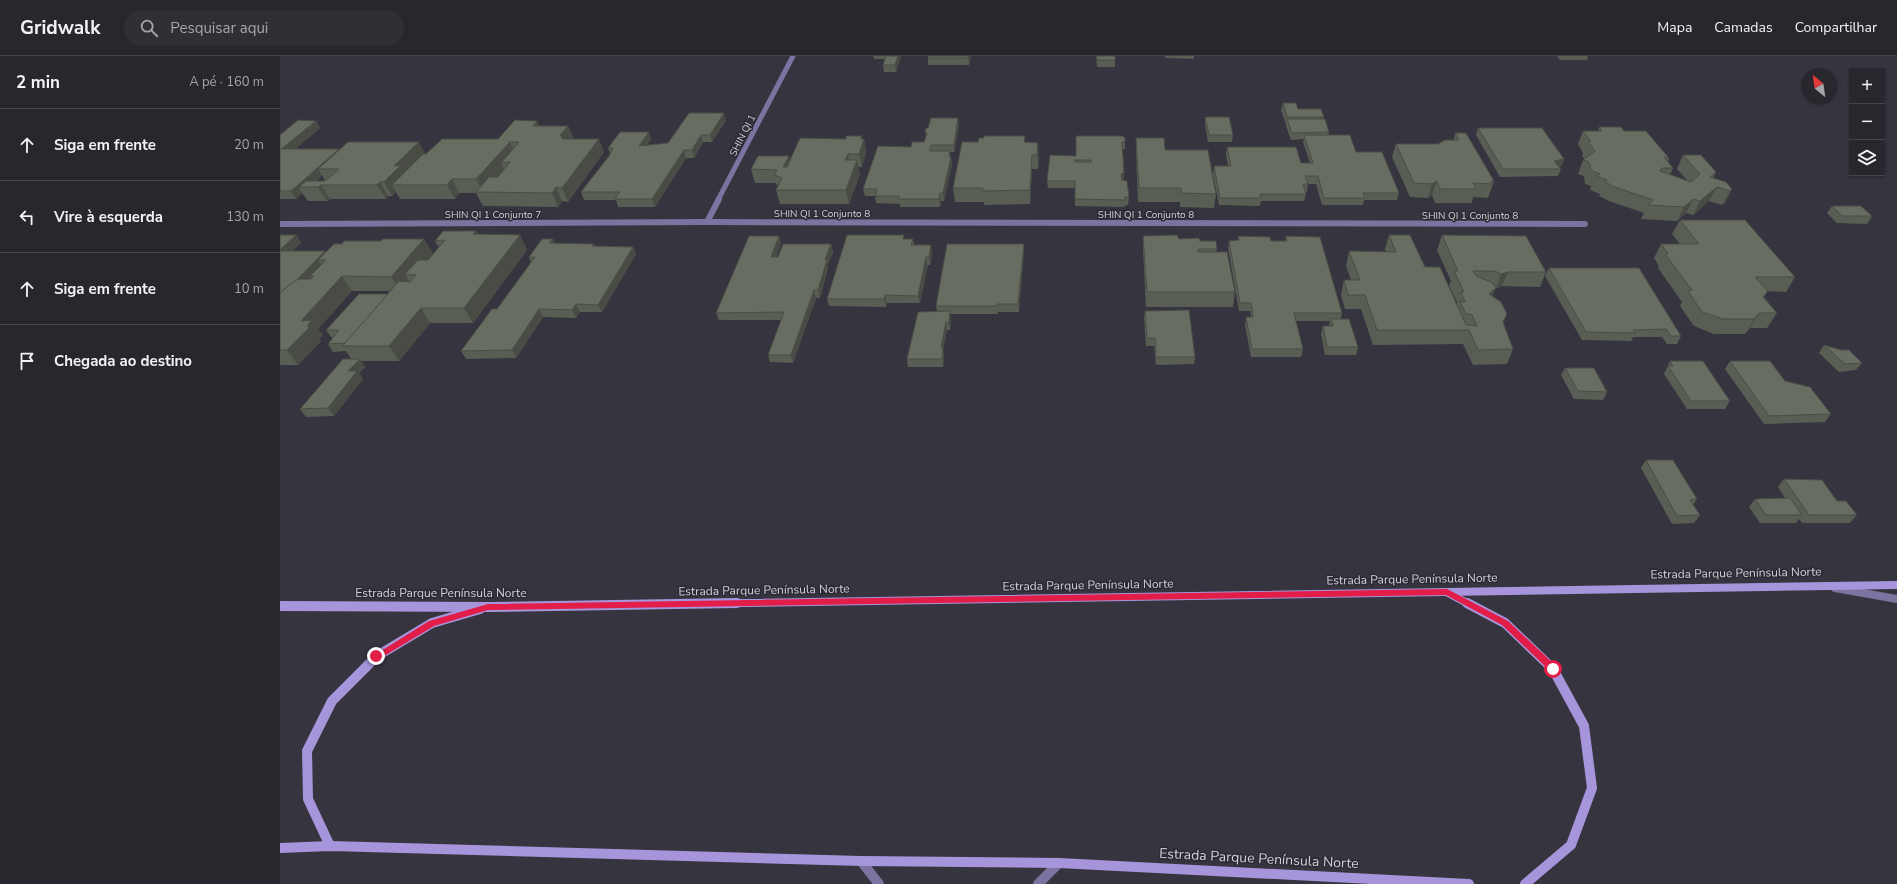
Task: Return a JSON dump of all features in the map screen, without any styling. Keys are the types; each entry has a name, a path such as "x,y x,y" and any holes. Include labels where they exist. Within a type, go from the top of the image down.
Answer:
{"main road":[{"name":"Estrada Parque Península Norte","path":"280,606 488,607 1447,592 1816,584 1897,585"},
{"path":"1447,592 1505,623 1553,669 1584,726 1592,788 1571,845 1525,884"},
{"path":"330,846 308,799 307,751 332,701 376,656 432,623 488,607"},
{"name":"Estrada Parque Península Norte","path":"280,848 330,846 861,861 1059,863 1469,884"}],"street":[{"name":"SHIN QI 1","path":"707,222 793,56"},
{"name":"SHIN QI 1 Conjunto 7","path":"280,224 707,222"},
{"name":"SHIN QI 1 Conjunto 8","path":"707,222 1584,224"},
{"path":"1816,584 1897,599"},
{"path":"861,861 879,884"},
{"path":"1038,884 1059,863"}],"building":[{"path":"886,56 898,56 895,65 883,65"},
{"path":"928,56 969,56 968,58 928,58"},
{"path":"1097,56 1115,56 1115,60 1097,60"},
{"path":"1283,103 1296,103 1298,109 1321,109 1324,117 1287,117"},
{"path":"689,113 724,113 710,135 701,135 692,150 684,150 652,199 615,199 620,192 581,192 609,156 613,148 608,148 620,132 649,132 639,146 668,143"},
{"path":"1205,117 1229,117 1233,135 1209,135"},
{"path":"931,118 958,118 954,145 931,145 930,151 950,151 949,157 951,157 943,193 940,193 939,199 899,199 899,196 875,196 877,189 863,189 878,146 911,147 912,142 924,142 927,133 925,132 926,128 928,128"},
{"path":"1287,119 1325,119 1329,132 1292,133"},
{"path":"298,120 316,121 281,149 339,149 291,191 280,191 280,135"},
{"path":"515,120 537,121 533,126 568,126 560,135 563,139 599,139 562,188 556,187 552,193 476,192 489,177 498,177 510,162 501,163 519,142 510,142 476,179 452,179 447,185 392,185 423,154 426,154 442,139 498,139"},
{"path":"1599,127 1621,127 1624,131 1646,131 1669,158 1664,157 1673,168 1662,168 1660,171 1691,182 1700,174 1683,155 1701,155 1716,172 1710,177 1726,182 1732,189 1730,191 1717,187 1700,201 1694,199 1684,207 1648,205 1653,200 1605,182 1607,180 1596,176 1600,174 1591,170 1589,162 1583,160 1595,151 1588,142 1591,142 1583,131 1602,131"},
{"path":"1478,128 1542,128 1564,159 1554,161 1561,169 1503,169"},
{"path":"1455,133 1466,133 1494,181 1491,181 1492,184 1473,183 1476,189 1440,189 1437,181 1432,184 1414,183 1396,144 1438,144 1445,140 1459,140"},
{"path":"1304,135 1350,135 1356,152 1382,152 1399,193 1363,193 1365,198 1324,198 1318,176 1305,176 1308,184 1303,184 1306,194 1260,194 1261,198 1220,198 1214,166 1231,166 1227,147 1296,147 1301,163 1313,163"},
{"path":"846,136 862,136 861,139 864,139 859,154 848,154 845,160 857,160 846,190 776,190 782,178 774,175 777,170 751,169 758,156 789,156 783,167 787,167 800,138 846,139"},
{"path":"984,136 1025,136 1024,142 1038,143 1037,155 1032,155 1030,190 983,191 983,188 953,188 962,142 978,142 979,138 984,138"},
{"path":"1076,136 1122,136 1125,138 1125,142 1122,142 1124,173 1121,174 1122,180 1127,181 1129,197 1125,197 1125,200 1075,199 1075,181 1047,181 1050,155 1076,156","holes":["1074,160 1091,160 1091,162 1075,162"]},
{"path":"1136,138 1164,138 1165,150 1208,150 1216,194 1181,193 1181,188 1139,188"},
{"path":"348,142 419,142 394,166 401,165 384,182 380,182 377,185 321,185 318,187 299,187 306,181 325,181 339,169 318,169"},
{"path":"1832,206 1861,206 1872,216 1842,216"},
{"path":"1680,220 1745,220 1795,277 1755,277 1768,291 1763,297 1777,313 1759,313 1754,319 1723,319 1702,312 1688,291 1692,290 1665,254 1668,254 1661,244 1699,244"},
{"path":"443,231 476,231 473,234 520,235 464,308 421,308 389,346 342,346 399,281 410,282 416,275 405,274 418,260 428,260 445,240 435,241"},
{"path":"280,235 296,235 280,250"},
{"path":"847,235 904,235 903,239 913,239 911,245 931,245 929,257 926,257 918,296 885,295 884,299 827,299"},
{"path":"1177,235 1179,239 1199,238 1200,241 1216,241 1217,249 1198,249 1198,252 1227,252 1235,292 1147,292 1143,236"},
{"path":"1389,235 1410,235 1425,267 1440,267 1466,325 1477,326 1472,315 1466,314 1460,301 1465,302 1461,292 1464,292 1454,271 1458,271 1442,235 1526,236 1546,272 1508,272 1501,274 1495,271 1473,271 1476,276 1493,283 1496,288 1489,294 1501,302 1507,314 1503,322 1513,349 1478,350 1469,330 1377,330 1365,295 1348,295 1344,280 1360,280 1349,251 1396,252"},
{"path":"749,236 779,236 771,257 778,257 783,244 831,244 825,260 827,260 818,290 814,290 791,355 768,355 784,312 716,313"},
{"path":"1238,236 1270,237 1271,241 1287,241 1286,236 1320,237 1342,313 1294,313 1303,349 1252,349 1246,317 1253,317 1251,303 1240,303 1229,241 1239,240"},
{"path":"383,239 424,239 391,277 342,276 301,321 312,320 307,326 310,326 308,329 287,350 280,350 280,293 297,279 311,279 314,276 310,276 326,260 318,260 334,244 342,244 344,241 381,241"},
{"path":"542,239 553,239 549,243 633,247 598,305 576,304 572,310 539,309 512,350 461,351 492,309 497,309 535,257 529,257"},
{"path":"947,244 1024,244 1018,304 997,304 997,306 936,306"},
{"path":"280,251 325,251 297,280 280,293"},
{"path":"1549,268 1639,268 1681,336 1671,336 1666,329 1633,330 1635,333 1586,332"},
{"path":"359,294 388,294 345,343 328,344 339,330 326,330"},
{"path":"1189,310 1195,357 1156,357 1155,338 1147,338 1145,311"},
{"path":"950,311 949,322 946,322 941,348 943,348 942,359 907,359 918,312"},
{"path":"1331,319 1349,319 1358,347 1327,347 1323,326 1333,326"},
{"path":"1824,345 1841,350 1849,350 1862,363 1845,364"},
{"path":"343,359 360,359 348,371 357,371 328,408 300,409"},
{"path":"1670,361 1703,361 1730,401 1691,401 1668,366 1673,366"},
{"path":"1730,361 1770,361 1785,381 1810,387 1831,414 1769,416"},
{"path":"1565,368 1594,368 1607,392 1578,391"},
{"path":"1646,460 1673,460 1697,499 1690,500 1700,515 1677,516"},
{"path":"1784,479 1822,480 1837,501 1846,501 1857,515 1809,515"},
{"path":"1790,498 1802,515 1766,515 1755,499"}],"route":[{"path":"376,656 432,623 488,607 1447,592 1505,623 1553,669"}]}
